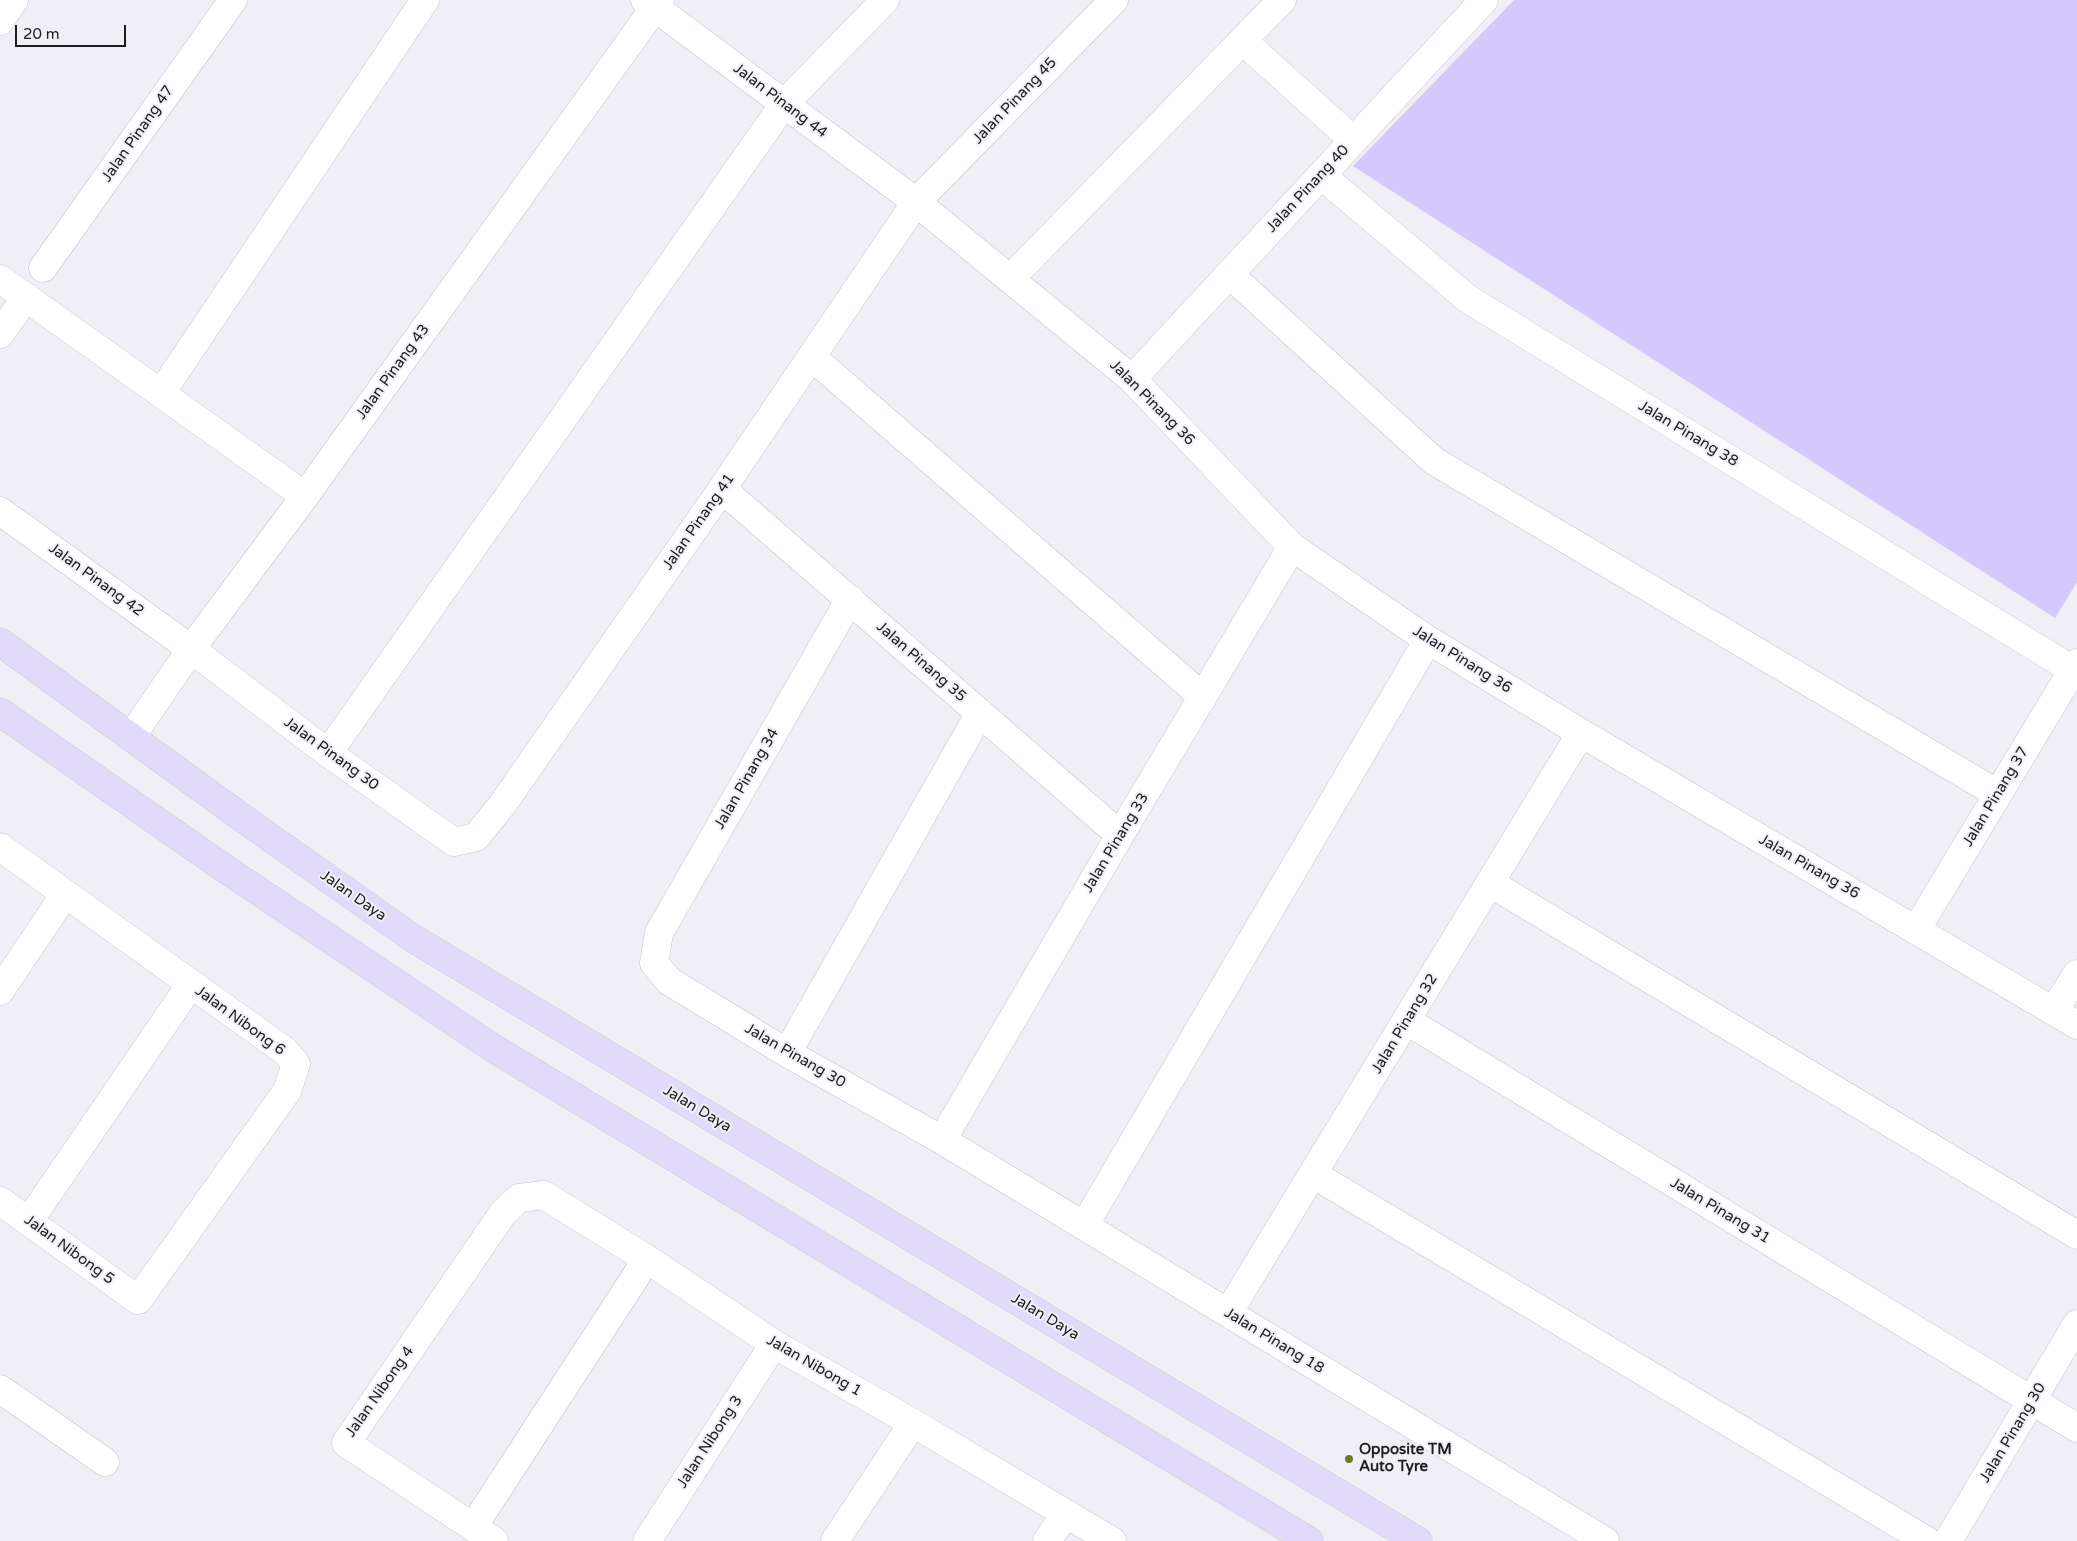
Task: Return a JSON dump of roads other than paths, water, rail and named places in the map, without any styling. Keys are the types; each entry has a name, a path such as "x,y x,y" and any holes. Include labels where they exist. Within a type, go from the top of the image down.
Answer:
{"main road":[{"name":"Jalan Daya","path":"0,642 414,939 1418,1541"},
{"path":"0,712 224,868 493,1048 1309,1541"}],"street":[{"path":"0,21 14,0"},
{"name":"Jalan Pinang 47","path":"43,268 233,0"},
{"path":"161,392 425,0"},
{"path":"328,753 784,104 886,0"},
{"name":"Jalan Pinang 45","path":"916,202 1114,0"},
{"path":"1010,279 1282,0"},
{"name":"Jalan Pinang 40","path":"1132,379 1484,0"},
{"name":"Jalan Pinang 44","path":"653,2 784,104 916,202"},
{"name":"Jalan Pinang 43","path":"131,737 191,649 305,496 653,2"},
{"path":"1243,41 1353,140"},
{"name":"Jalan Pinang 38","path":"1321,175 1468,299 2075,667"},
{"name":"Jalan Pinang 36","path":"916,202 1132,379 1292,547 1428,640 2077,1025"},
{"name":"Jalan Pinang 41","path":"476,837 502,805 722,489 916,202"},
{"path":"1229,274 1434,461 1998,794"},
{"path":"0,279 305,496"},
{"path":"0,334 26,297"},
{"path":"812,357 1203,697"},
{"name":"Jalan Pinang 35","path":"722,489 1120,835"},
{"name":"Jalan Pinang 42","path":"0,511 191,649"},
{"name":"Jalan Pinang 33","path":"942,1140 1120,835 1292,547"},
{"name":"Jalan Pinang 34","path":"654,963 659,933 850,599"},
{"path":"1084,1226 1428,640"},
{"name":"Jalan Pinang 30","path":"191,649 328,753 454,842 476,837"},
{"name":"Jalan Pinang 37","path":"1916,930 2075,667"},
{"path":"786,1053 980,713"},
{"name":"Jalan Pinang 32","path":"1228,1313 1582,733"},
{"name":"Jalan Nibong 6","path":"0,847 285,1051 296,1064 288,1091 138,1300"},
{"path":"1490,883 2077,1235"},
{"path":"0,991 65,894"},
{"name":"Jalan Pinang 30","path":"654,963 670,981 786,1053 942,1140"},
{"path":"2054,1011 2077,974"},
{"path":"29,1221 191,984"},
{"name":"Jalan Pinang 31","path":"1407,1021 2077,1428"},
{"name":"Jalan Pinang 18","path":"942,1140 1606,1541"},
{"path":"1313,1174 1927,1541"},
{"name":"Jalan Nibong 1","path":"519,1198 544,1195 647,1259 774,1344 913,1423 1065,1515 1112,1541"},
{"name":"Jalan Nibong 4","path":"483,1534 346,1443 504,1213 519,1198"},
{"name":"Jalan Nibong 5","path":"0,1201 138,1300"},
{"path":"483,1534 647,1259"},
{"name":"Jalan Pinang 30","path":"1948,1541 2077,1324"},
{"name":"Jalan Nibong 3","path":"646,1541 774,1344"},
{"path":"0,1389 105,1462"},
{"path":"835,1541 913,1423"},
{"path":"1047,1541 1065,1515"}],"place":[{"name":"Opposite TM Auto Tyre","path":"1349,1459"}]}
